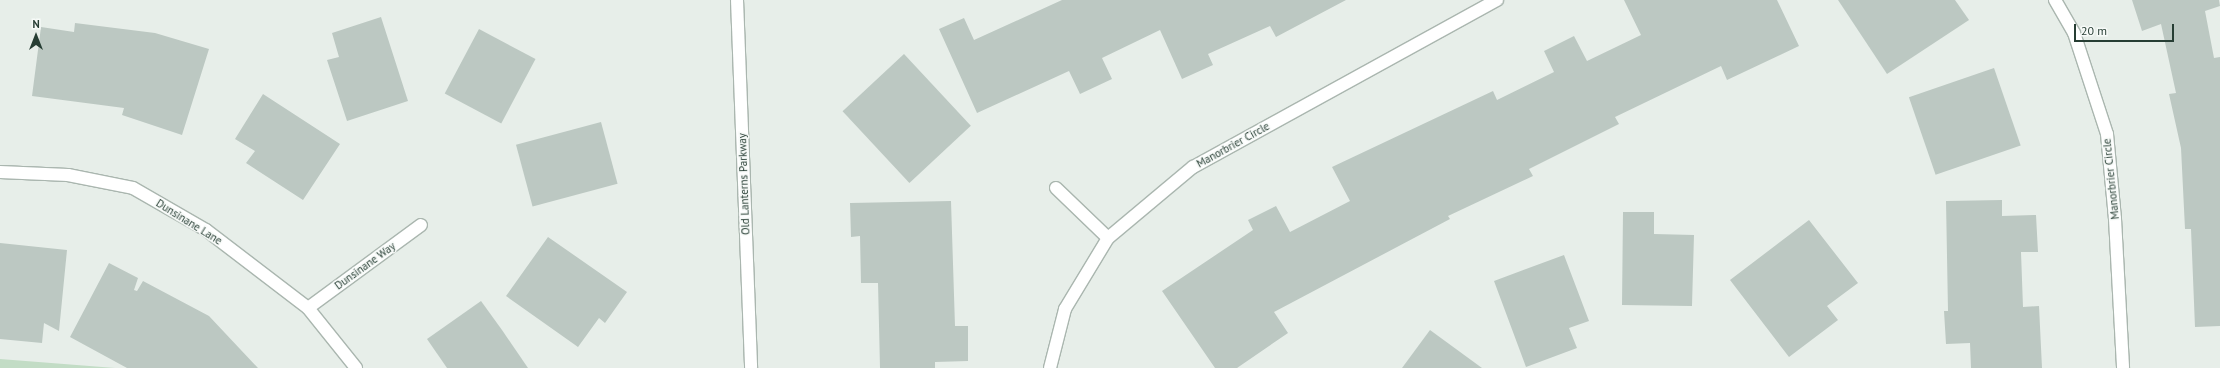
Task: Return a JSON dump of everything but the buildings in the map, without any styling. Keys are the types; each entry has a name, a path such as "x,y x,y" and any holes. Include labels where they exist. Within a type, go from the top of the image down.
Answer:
{"street":[{"name":"Old Lanterns Parkway","path":"737,0 751,368"},
{"name":"Manorbrier Circle","path":"1050,368 1065,309 1108,238 1193,167 1497,0"},
{"name":"Manorbrier Circle","path":"2055,0 2074,33 2107,134 2115,219 2123,368"},
{"name":"Dunsinane Lane","path":"0,172 68,175 132,188 206,230 308,308 356,368"},
{"path":"1056,188 1108,238"},
{"name":"Dunsinane Way","path":"308,308 422,225"}],"green space":[{"path":"0,359 115,368 0,368"}]}
